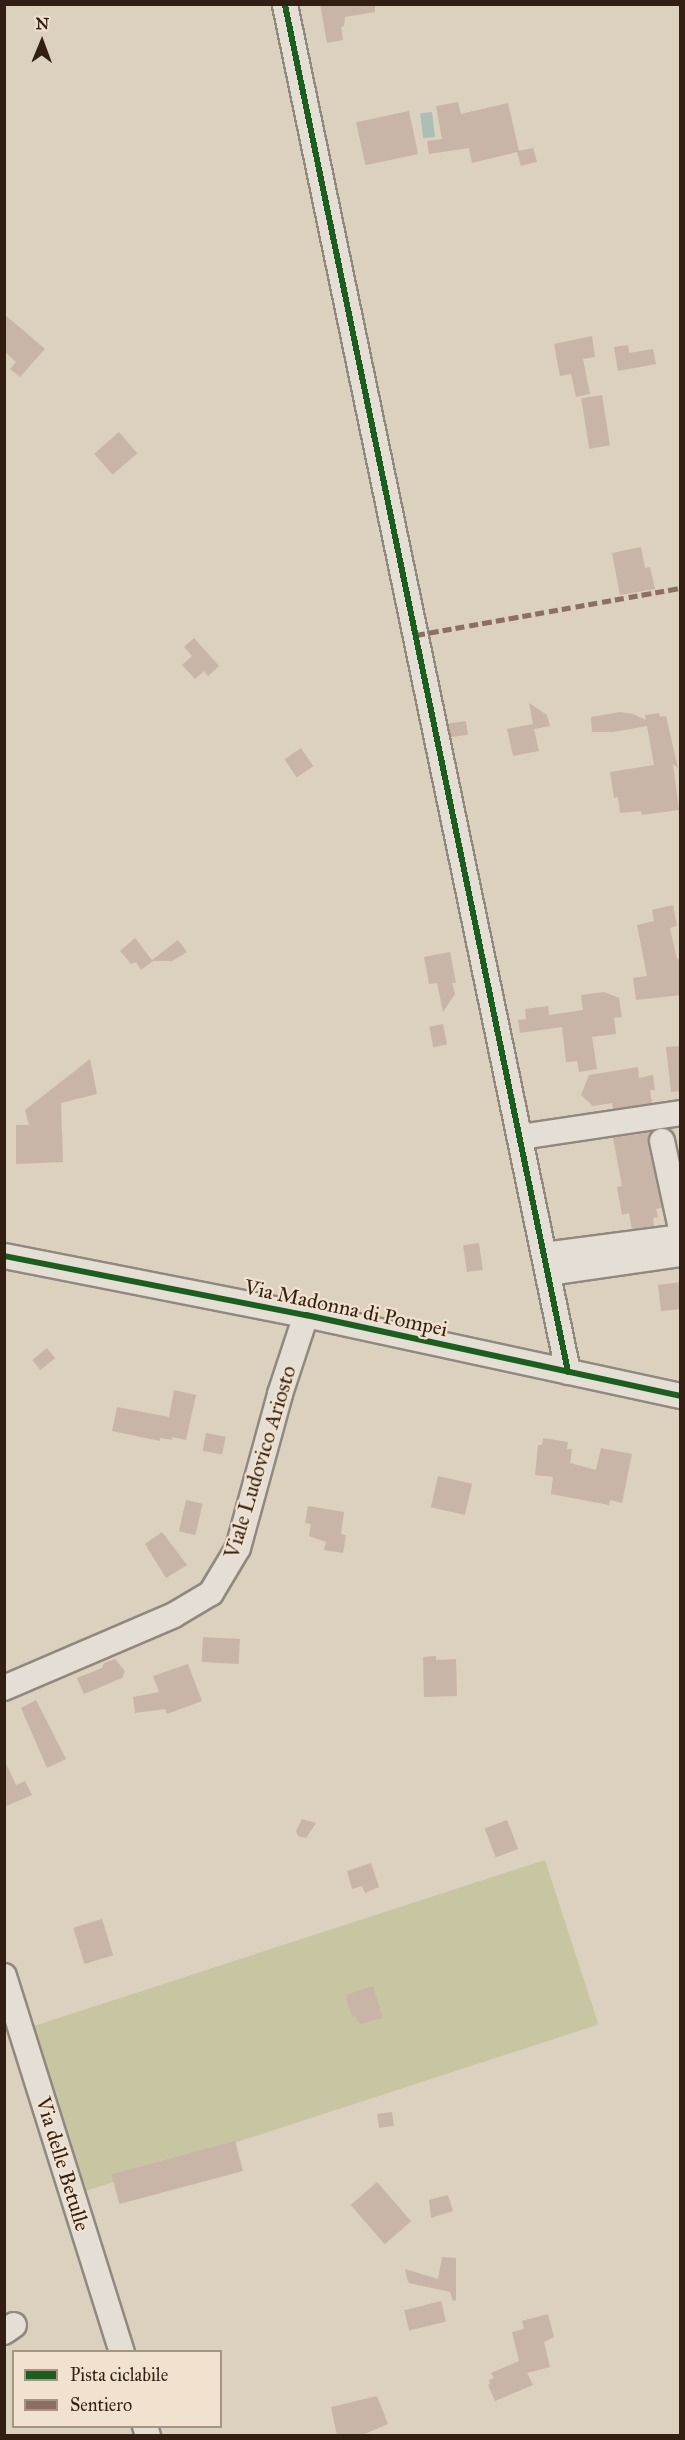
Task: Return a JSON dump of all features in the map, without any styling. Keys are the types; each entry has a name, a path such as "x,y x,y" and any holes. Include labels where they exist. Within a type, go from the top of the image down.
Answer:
{"street":[{"path":"285,5 568,1371"},
{"path":"520,1137 681,1113"},
{"path":"662,1141 681,1224"},
{"path":"546,1264 681,1237"},
{"path":"546,1264 681,1254"},
{"name":"Via Madonna di Pompei","path":"4,1256 306,1315 681,1396"},
{"name":"Viale Ludovico Ariosto","path":"4,1688 174,1615 211,1593 238,1548 280,1394 306,1315"},
{"name":"Via delle Betulle","path":"4,1976 121,2350"}],"shaded area":[{"path":"432,112 435,137 423,138 420,113"},
{"path":"545,1860 598,2025 77,2194 24,2029"}],"building":[{"path":"320,4 375,4 375,12 345,17 344,26 341,27 343,40 327,43"},
{"path":"458,102 461,114 508,103 519,151 533,148 537,162 521,166 517,152 472,163 469,148 429,154 427,141 442,139 436,106"},
{"path":"409,111 418,154 365,165 356,122"},
{"path":"4,314 45,349 20,377 10,369 16,362 4,351"},
{"path":"592,336 595,357 583,359 590,394 576,397 571,374 560,376 554,344"},
{"path":"628,345 629,353 653,349 656,364 618,371 614,347"},
{"path":"602,395 610,445 589,449 581,398"},
{"path":"119,432 137,453 112,475 94,454"},
{"path":"641,547 645,568 650,567 655,589 620,595 612,553"},
{"path":"194,638 219,666 208,676 204,671 195,679 182,665 192,656 184,647"},
{"path":"529,703 547,715 550,726 534,729 539,751 513,756 507,729 533,724"},
{"path":"620,712 633,714 646,720 645,715 659,713 660,717 666,716 678,768 673,764 679,810 642,815 641,811 620,813 618,797 614,798 610,772 654,765 647,726 613,732 592,732 591,717"},
{"path":"466,721 468,735 450,737 448,724"},
{"path":"301,748 313,766 297,777 284,759"},
{"path":"673,905 677,926 670,928 677,959 681,958 681,995 636,1000 633,978 647,976 637,925 654,921 652,910"},
{"path":"135,938 152,960 178,940 187,952 172,961 153,961 141,970 136,962 131,964 120,951"},
{"path":"450,952 456,983 452,983 455,994 443,1012 437,983 429,984 424,957"},
{"path":"604,992 619,998 622,1017 614,1018 616,1034 592,1037 597,1069 579,1072 577,1061 566,1062 562,1027 520,1033 518,1020 526,1019 525,1009 548,1006 549,1015 583,1010 581,995"},
{"path":"443,1024 447,1045 433,1047 429,1027"},
{"path":"681,1046 681,1091 671,1092 666,1047"},
{"path":"90,1059 97,1094 61,1103 63,1162 16,1164 16,1125 29,1125 25,1110"},
{"path":"638,1067 639,1078 653,1075 655,1090 650,1090 652,1103 613,1109 612,1103 593,1106 581,1095 589,1075"},
{"path":"652,1132 648,1144 662,1208 656,1209 658,1217 653,1218 654,1226 632,1229 629,1213 622,1215 617,1187 622,1186 613,1138"},
{"path":"479,1243 483,1270 467,1272 463,1245"},
{"path":"681,1282 681,1309 661,1311 658,1285"},
{"path":"47,1348 55,1358 40,1370 32,1360"},
{"path":"174,1390 196,1395 186,1440 172,1437 172,1440 160,1438 160,1441 112,1431 117,1407 169,1417"},
{"path":"206,1433 226,1437 222,1454 203,1451"},
{"path":"543,1438 568,1442 567,1449 572,1449 570,1463 596,1470 601,1448 632,1454 622,1503 610,1500 609,1505 551,1494 553,1477 535,1475 538,1445 542,1445"},
{"path":"438,1476 472,1484 465,1515 431,1507"},
{"path":"186,1500 203,1504 195,1535 179,1531"},
{"path":"308,1506 344,1512 341,1534 346,1535 343,1553 324,1550 326,1542 309,1536 311,1524 305,1523"},
{"path":"162,1532 187,1565 166,1578 145,1544"},
{"path":"203,1637 240,1639 239,1664 202,1662"},
{"path":"436,1656 436,1660 456,1659 457,1696 424,1697 423,1657"},
{"path":"115,1659 125,1671 122,1678 84,1694 77,1678 102,1668 104,1663"},
{"path":"188,1664 202,1701 167,1714 165,1709 135,1713 133,1697 159,1692 153,1676"},
{"path":"36,1700 66,1759 47,1768 21,1708"},
{"path":"4,1759 16,1785 25,1781 32,1795 4,1807"},
{"path":"302,1819 316,1823 306,1838 298,1836 296,1831"},
{"path":"507,1820 518,1849 496,1858 485,1829"},
{"path":"371,1863 379,1887 365,1893 362,1886 352,1889 347,1871"},
{"path":"102,1919 113,1955 84,1964 73,1928"},
{"path":"373,1986 383,2018 360,2024 355,2016 352,2017 346,1999 348,1994"},
{"path":"392,2112 394,2126 379,2128 377,2114"},
{"path":"235,2141 243,2171 119,2204 111,2174"},
{"path":"377,2182 411,2221 385,2244 351,2205"},
{"path":"448,2195 453,2211 431,2218 429,2200"},
{"path":"442,2257 456,2258 456,2300 453,2301 450,2292 409,2283 407,2279 405,2269 438,2279"},
{"path":"441,2301 446,2321 409,2331 404,2310"},
{"path":"548,2314 554,2337 544,2342 550,2367 527,2373 533,2385 495,2401 488,2385 489,2380 494,2378 491,2373 519,2361 512,2332 524,2329 522,2321"},
{"path":"377,2396 388,2424 360,2436 337,2436 331,2407"}],"marked path":[{"path":"416,635 680,588"}],"cycle path":[{"path":"285,5 568,1372"},
{"path":"4,1256 306,1315 680,1396"}]}
